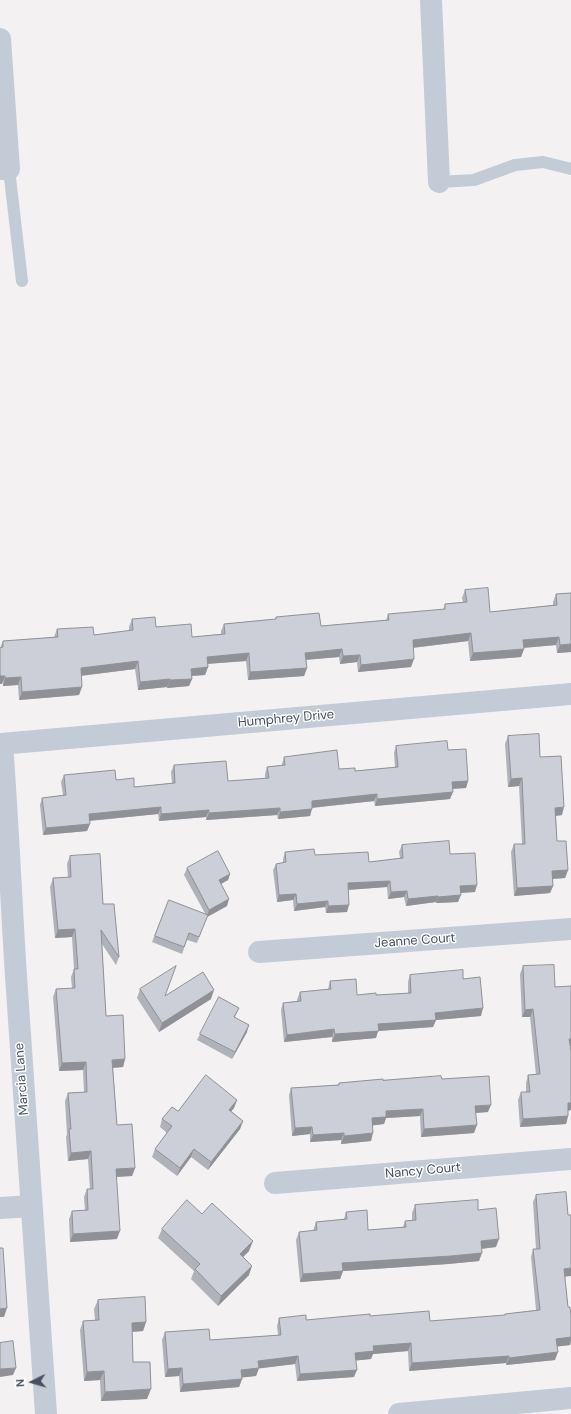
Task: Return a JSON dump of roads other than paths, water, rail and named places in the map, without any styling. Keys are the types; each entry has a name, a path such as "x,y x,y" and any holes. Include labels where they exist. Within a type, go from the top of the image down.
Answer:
{"street":[{"path":"430,0 439,182"},
{"path":"0,39 5,169"},
{"name":"Humphrey Drive","path":"1,744 571,694"},
{"name":"Marcia Lane","path":"1,744 7,807 8,975 30,1206 46,1414"},
{"name":"Jeanne Court","path":"258,952 571,929"},
{"name":"Nancy Court","path":"275,1183 571,1159"},
{"path":"0,1208 30,1206"},
{"path":"399,1414 571,1398"}],"lane":[{"path":"439,182 474,180 514,165 543,162 571,169"},
{"path":"5,169 22,281"}]}
